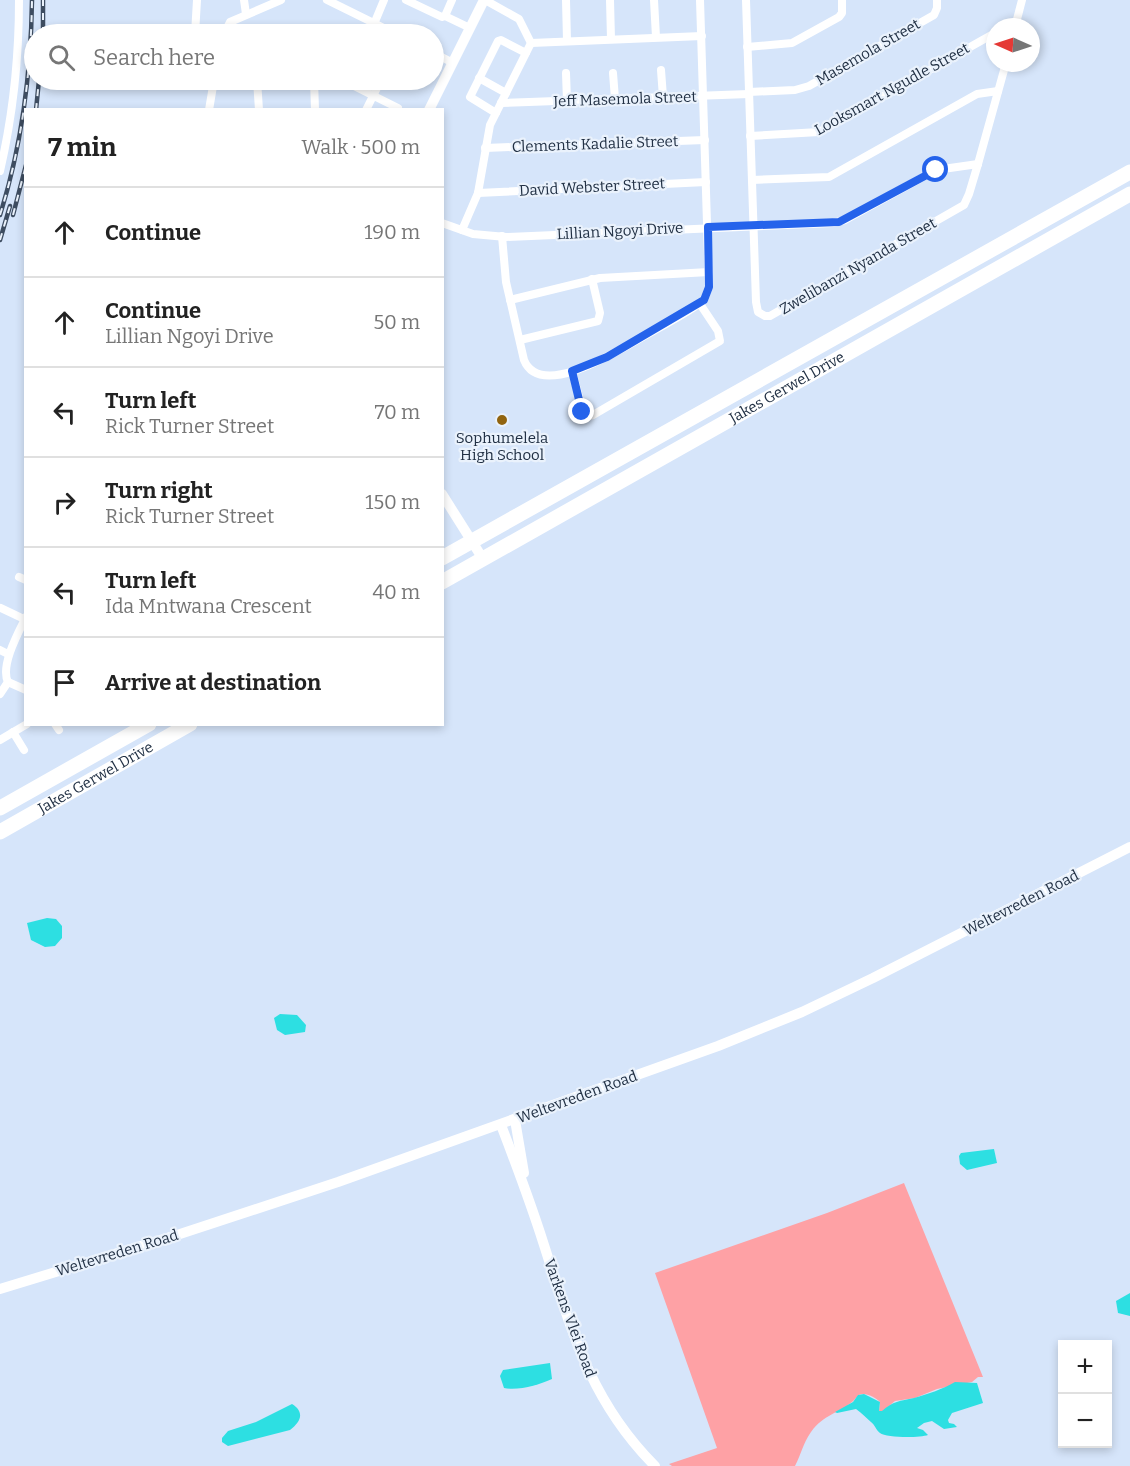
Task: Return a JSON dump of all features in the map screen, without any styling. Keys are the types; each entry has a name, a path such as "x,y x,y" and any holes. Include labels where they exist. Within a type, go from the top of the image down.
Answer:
{"highway":[{"name":"Jakes Gerwel Drive","path":"444,557 1130,172"},
{"name":"Jakes Gerwel Drive","path":"444,581 1130,194"},
{"name":"Jakes Gerwel Drive","path":"0,808 145,726"},
{"name":"Jakes Gerwel Drive","path":"0,832 186,726"}],"street":[{"path":"0,171 13,101 19,41 19,0"},
{"path":"196,24 197,0"},
{"path":"244,0 246,14"},
{"path":"229,24 246,14 281,0"},
{"path":"328,0 374,24 384,0"},
{"path":"406,0 437,16 445,16 470,28"},
{"path":"445,16 452,0"},
{"path":"444,81 485,0 522,22 531,43 490,125 478,193 462,230"},
{"path":"566,0 567,41"},
{"path":"610,0 611,39"},
{"path":"654,0 656,37"},
{"path":"502,236 510,300 524,360 532,372 546,375 572,371 607,357 704,300 709,291 709,272 700,0"},
{"path":"746,0 754,225"},
{"path":"747,47 792,43 839,17 842,13 842,0"},
{"name":"Masemola Street","path":"749,93 795,90 809,86 934,15 938,0"},
{"path":"1018,18 1022,0"},
{"path":"531,43 702,36"},
{"name":"Looksmart Ngudle Street","path":"750,136 819,132 986,38"},
{"path":"496,113 470,98 498,40 526,53"},
{"path":"444,58 453,63"},
{"path":"661,70 663,97"},
{"path":"978,164 1003,72"},
{"path":"566,73 567,101"},
{"path":"613,73 615,99"},
{"path":"479,78 506,93"},
{"path":"209,108 212,90"},
{"path":"258,90 259,108"},
{"path":"314,90 315,108"},
{"path":"363,90 398,108"},
{"path":"367,108 376,90"},
{"path":"430,108 439,90"},
{"path":"752,180 829,177 976,94 998,91"},
{"name":"Jeff Masemola Street","path":"501,103 749,93"},
{"name":"Clements Kadalie Street","path":"485,148 705,140"},
{"name":"Lillian Ngoyi Drive","path":"444,224 473,234 502,236 839,222 936,170 978,164"},
{"name":"Zwelibanzi Nyanda Street","path":"754,225 756,308 765,316 961,207 969,194 978,164"},
{"name":"David Webster Street","path":"478,193 706,182"},
{"path":"510,300 610,276 709,272"},
{"path":"520,340 598,321 600,314 592,279"},
{"path":"572,371 582,412 589,416 593,415 720,341 718,331 700,304"},
{"path":"444,497 483,559"},
{"path":"1,608 24,618"},
{"path":"24,623 21,638 4,652 3,670 8,682 24,689"},
{"path":"0,694 8,682"},
{"path":"0,740 24,726"},
{"path":"13,732 24,750"},
{"name":"Weltevreden Road","path":"0,1289 191,1230 476,1134 718,1046 802,1012 873,978 1130,847"},
{"name":"Varkens Vlei Road","path":"515,1120 526,1189"},
{"name":"Varkens Vlei Road","path":"501,1125 526,1189 568,1319 591,1377 621,1428 655,1466"},
{"path":"476,1134 493,1136 502,1142 513,1155"}],"shaded area":[{"path":"47,918 56,919 62,926 62,938 55,946 45,947 31,940 27,923"},
{"path":"280,1014 297,1015 306,1025 305,1032 285,1035 277,1030 274,1018"},
{"path":"994,1149 997,1163 967,1170 960,1164 961,1153"},
{"path":"904,1183 983,1377 978,1377 972,1382 937,1389 915,1398 895,1401 883,1411 879,1411 880,1402 876,1399 868,1395 859,1395 847,1406 816,1426 806,1440 795,1466 672,1466 669,1464 717,1448 655,1273 827,1213"},
{"path":"1130,1293 1130,1316 1118,1313 1116,1301"},
{"path":"550,1363 552,1379 528,1387 504,1388 500,1376 503,1370"},
{"path":"955,1382 977,1383 983,1403 952,1413 948,1420 949,1423 957,1427 944,1429 932,1421 917,1428 928,1435 903,1437 883,1435 856,1409 835,1412 853,1402 858,1395 864,1394 880,1402 879,1411 882,1411 893,1403 930,1393"},
{"path":"292,1404 299,1410 300,1417 297,1424 290,1430 228,1446 222,1442 222,1438 228,1431 256,1422"}],"railway":[{"path":"31,24 32,0"},
{"path":"43,0 43,24"},
{"path":"24,108 26,90"},
{"path":"36,108 38,90"},
{"path":"0,215 8,189 24,109"},
{"path":"13,215 24,173"},
{"path":"0,240 10,206"}],"place":[{"name":"Sophumelela High School","path":"502,420"}],"route":[{"path":"582,412 572,371 607,357 696,306 707,296 709,287 708,227 839,222 936,170"}]}
